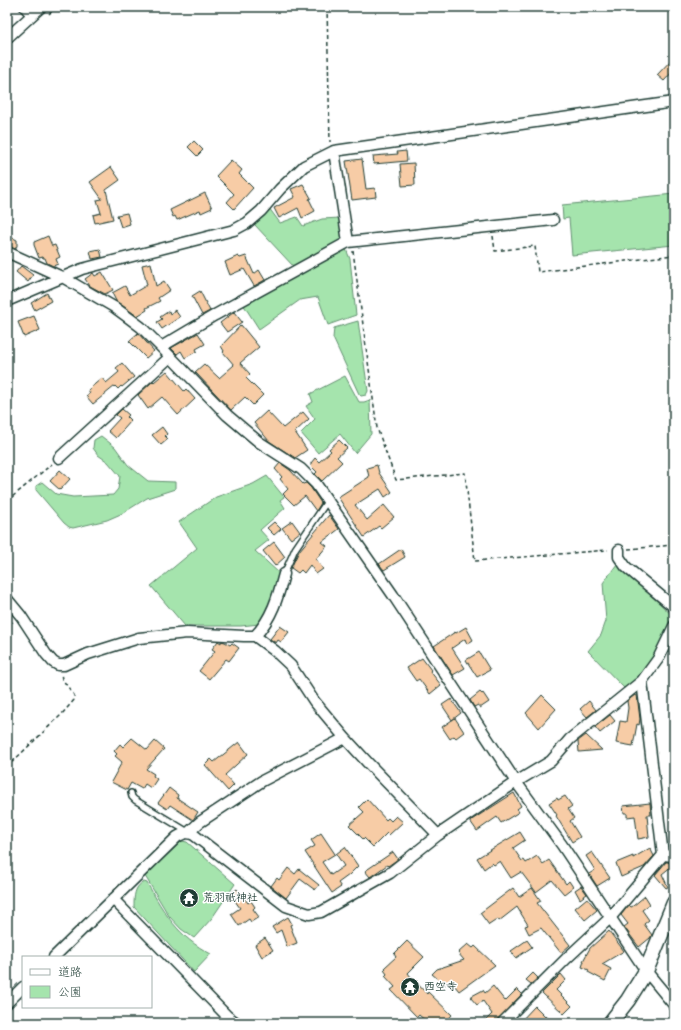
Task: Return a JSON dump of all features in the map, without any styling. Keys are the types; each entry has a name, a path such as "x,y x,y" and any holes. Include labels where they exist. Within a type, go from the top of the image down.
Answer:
{"street":[{"path":"25,7 32,15"},
{"path":"7,38 41,7"},
{"path":"7,301 64,278 82,269 234,230 247,223 304,166 334,151 674,102"},
{"path":"334,151 348,242"},
{"path":"161,347 215,315 348,242 553,220"},
{"path":"7,252 64,278 141,327 227,415 259,442 301,469 316,484 393,595 516,782 562,845 646,971 674,1005"},
{"path":"59,458 170,357"},
{"path":"619,550 619,557 626,567 674,607"},
{"path":"254,636 263,627 274,607 284,574"},
{"path":"7,599 21,616 46,654 58,665 64,665 88,654 139,638 187,633 254,636 275,651 291,666 314,701 345,738 438,835"},
{"path":"55,956 177,837 184,833 194,835 286,906 309,914 321,912 390,872 438,835 516,782 551,761 570,739 642,681 658,659 674,626"},
{"path":"502,1023 567,958 610,918 662,855 642,681"},
{"path":"188,833 200,822 262,781 345,738"},
{"path":"662,855 674,856"},
{"path":"113,899 226,1016 237,1023"},
{"path":"610,1023 628,1000 646,971 674,903"},
{"path":"7,1003 22,988"}],"lane":[{"path":"284,574 295,549 328,500"},
{"path":"131,793 134,800 188,833"}],"path":[{"path":"327,7 330,143 334,151"},
{"path":"492,226 495,252 535,246 538,272 674,254"},
{"path":"348,242 354,252 377,428 396,480 465,473 475,561 674,545"},
{"path":"7,501 59,458"},
{"path":"7,767 61,715 74,700 74,694 62,679 58,665"}],"green space":[{"path":"674,194 674,245 572,255 569,218 563,219 562,205"},
{"path":"269,208 280,223 297,217 303,226 322,219 340,218 344,238 294,267 254,224"},
{"path":"346,249 350,259 356,315 328,325 318,297 300,300 259,329 243,304"},
{"path":"358,321 368,391 366,395 361,396 333,338 334,328"},
{"path":"345,376 359,402 370,400 371,434 355,453 340,434 318,453 301,433 315,419 306,406 313,402 310,394"},
{"path":"101,436 115,447 128,465 148,481 175,482 175,489 147,498 123,513 107,520 73,528 69,527 36,490 36,486 42,482 56,494 73,497 113,495 118,489 120,476 108,462 98,455 93,448 94,440"},
{"path":"267,476 284,497 280,500 285,508 260,530 269,540 255,551 279,573 272,604 259,624 241,626 185,626 151,586 197,548 179,522 216,497 253,484"},
{"path":"617,564 674,617 674,620 647,668 625,689 588,651 601,635 606,621 603,583"},
{"path":"182,841 187,842 235,884 212,918 194,938 181,929 169,916 145,876"},
{"path":"144,882 147,883 173,924 190,940 211,954 194,972 134,907 136,889"}],"building":[{"path":"674,57 674,70 664,81 657,75"},
{"path":"194,141 203,150 197,156 188,147"},
{"path":"406,151 407,161 374,164 373,156 398,154 397,152"},
{"path":"362,159 366,189 375,188 376,197 352,200 346,161"},
{"path":"231,160 242,170 239,174 253,188 234,209 227,202 234,194 216,176"},
{"path":"414,163 415,185 402,186 400,164"},
{"path":"111,167 120,180 106,190 113,219 95,223 93,215 101,213 97,200 102,199 90,182"},
{"path":"303,184 311,198 309,199 315,211 302,218 298,208 279,218 274,208 295,197 291,189"},
{"path":"205,193 212,208 201,213 200,210 177,220 175,216 173,217 170,210"},
{"path":"127,213 130,224 121,227 117,215"},
{"path":"7,235 17,240 17,246 15,249 7,246"},
{"path":"48,236 52,246 55,245 60,257 56,259 58,264 53,266 47,263 45,258 39,258 34,245 34,242"},
{"path":"100,249 102,257 92,259 90,251"},
{"path":"238,256 240,258 246,256 254,274 259,270 265,280 254,286 244,269 230,275 225,262"},
{"path":"151,263 156,286 164,281 170,290 158,298 160,301 146,308 147,310 137,316 116,301 112,293 125,286 130,295 147,285 142,265"},
{"path":"21,266 33,275 28,282 16,272"},
{"path":"102,272 113,290 105,294 90,286 85,279 93,273 95,276"},
{"path":"200,291 210,311 202,315 192,296"},
{"path":"47,293 51,301 35,310 31,303"},
{"path":"175,310 180,317 162,329 157,322 162,319 160,317 169,311 170,314"},
{"path":"234,312 242,322 227,332 220,323"},
{"path":"34,316 40,330 24,337 18,322"},
{"path":"241,325 259,347 240,363 250,374 246,378 263,395 253,405 245,397 231,410 195,372 204,364 219,378 234,365 223,352 224,351 221,346"},
{"path":"138,333 154,351 146,358 129,341"},
{"path":"198,333 205,344 185,358 181,351 177,354 171,348"},
{"path":"122,363 134,377 118,389 115,386 93,404 86,396 90,393 88,390 102,378 106,383 119,372 116,368"},
{"path":"167,371 184,391 186,389 195,399 178,415 162,397 148,409 138,395 153,381 154,382"},
{"path":"122,409 129,415 127,417 131,421 116,438 108,431 120,418 116,415"},
{"path":"267,411 283,428 303,412 309,419 295,432 307,450 295,458 269,441 254,423"},
{"path":"162,427 167,434 165,436 168,439 161,445 152,435"},
{"path":"339,440 347,448 337,457 342,462 322,481 315,474 317,472 311,466 311,463 315,458 319,462 331,451 329,449"},
{"path":"280,463 290,470 303,484 306,483 311,488 321,503 316,511 305,496 294,505 283,494 288,489 280,479 282,477 275,469"},
{"path":"377,465 379,473 392,492 385,497 380,489 355,505 367,520 384,505 394,517 381,528 379,526 364,537 338,497 369,477 367,468"},
{"path":"60,470 70,479 60,490 50,481"},
{"path":"329,515 339,529 322,542 327,546 316,559 323,569 316,574 310,565 304,573 301,570 298,573 291,568 299,551"},
{"path":"292,521 300,532 291,539 282,528"},
{"path":"274,522 281,529 274,535 267,528"},
{"path":"274,542 285,557 275,566 263,551"},
{"path":"401,549 405,557 384,570 379,564"},
{"path":"280,626 289,632 281,642 278,640 276,643 270,639"},
{"path":"466,627 473,640 467,644 465,639 452,648 465,668 453,675 434,646 455,632 456,633"},
{"path":"218,641 221,643 221,641 225,642 230,645 232,643 239,648 229,661 226,659 209,679 199,671 215,651 212,649"},
{"path":"479,652 490,670 477,677 466,660"},
{"path":"422,658 441,685 430,694 419,679 416,681 407,668"},
{"path":"480,692 482,694 483,693 489,702 480,708 478,705 474,707 470,700"},
{"path":"542,695 556,709 539,728 526,713"},
{"path":"637,695 640,719 639,725 637,724 633,746 616,743 620,721 626,722 628,708 627,701"},
{"path":"451,699 461,713 452,720 442,705"},
{"path":"589,701 596,710 587,717 580,709"},
{"path":"610,715 615,721 600,733 595,727"},
{"path":"455,718 464,732 456,738 454,736 450,739 442,727"},
{"path":"586,735 602,750 579,752 578,741"},
{"path":"132,738 147,750 155,741 164,749 146,769 154,774 153,776 157,779 151,788 145,784 142,789 131,783 127,790 111,782 122,762 115,756 117,754 114,751 120,744 123,747"},
{"path":"239,742 248,754 225,775 234,785 228,791 205,765 211,759 214,762"},
{"path":"169,788 178,795 177,798 198,812 193,820 170,805 167,809 158,803"},
{"path":"514,793 521,806 517,809 519,812 501,823 497,817 477,831 470,821"},
{"path":"565,796 572,806 568,809 574,818 570,821 580,837 572,842 549,803 557,798 558,800"},
{"path":"367,799 386,820 388,818 391,821 396,816 403,822 389,835 387,833 373,847 349,825 364,812 359,807"},
{"path":"650,803 651,815 647,815 649,837 638,839 635,816 627,817 627,813 624,813 623,806"},
{"path":"520,832 525,840 513,848 522,861 524,860 526,863 537,856 543,864 549,860 566,884 569,881 573,887 564,894 552,880 536,892 521,872 511,878 500,861 494,865 492,863 484,869 477,858"},
{"path":"321,833 335,854 322,862 331,875 344,866 336,854 345,847 358,866 338,883 341,887 332,893 305,852 315,846 311,840"},
{"path":"650,848 654,856 644,867 621,877 616,863 633,856 633,858"},
{"path":"393,852 398,859 370,877 365,871"},
{"path":"592,852 610,878 597,886 589,874 595,870 586,856"},
{"path":"666,862 672,866 662,874 668,887 666,888 655,875"},
{"path":"288,868 295,874 299,869 319,885 315,890 300,879 286,898 271,886 277,878 279,880"},
{"path":"581,886 587,894 580,899 575,890"},
{"path":"513,888 519,897 532,888 541,901 537,903 570,945 561,953 541,928 529,934 525,926 528,925 517,907 499,921 498,919 489,925 480,913"},
{"path":"237,889 248,903 251,901 255,907 253,909 259,917 251,922 249,919 239,926 231,914 240,908 230,894"},
{"path":"645,896 650,904 642,910 649,920 644,924 652,935 639,947 624,927 628,924 621,915 629,905 631,907 633,906"},
{"path":"587,898 597,910 585,920 575,908"},
{"path":"288,917 292,924 290,925 297,943 287,947 281,930 276,933 272,927"},
{"path":"609,931 624,951 602,964 611,969 605,981 582,967 583,961 590,948"},
{"path":"265,938 273,950 262,957 255,945"},
{"path":"527,940 532,947 516,958 511,951"},
{"path":"407,941 424,957 408,973 411,977 409,979 412,978 427,994 428,992 452,1015 445,1023 428,1023 419,1015 417,1017 391,990 395,987 385,976 387,974 384,970 386,968 385,967 396,957 394,954"},
{"path":"468,944 473,948 475,946 495,965 459,991 450,980 445,985 432,974 437,969 464,960 458,953"},
{"path":"533,973 538,978 531,984 526,980"},
{"path":"561,974 566,980 556,990 572,1006 564,1014 542,993"},
{"path":"493,986 505,1001 517,989 522,994 496,1022 483,1023 492,1014 483,1001 477,1005 470,997 483,990 485,993"},
{"path":"535,1006 552,1023 519,1023"}],"place":[{"name":"荒羽祇神社","path":"189,898"},
{"name":"西空寺","path":"410,987"}]}
